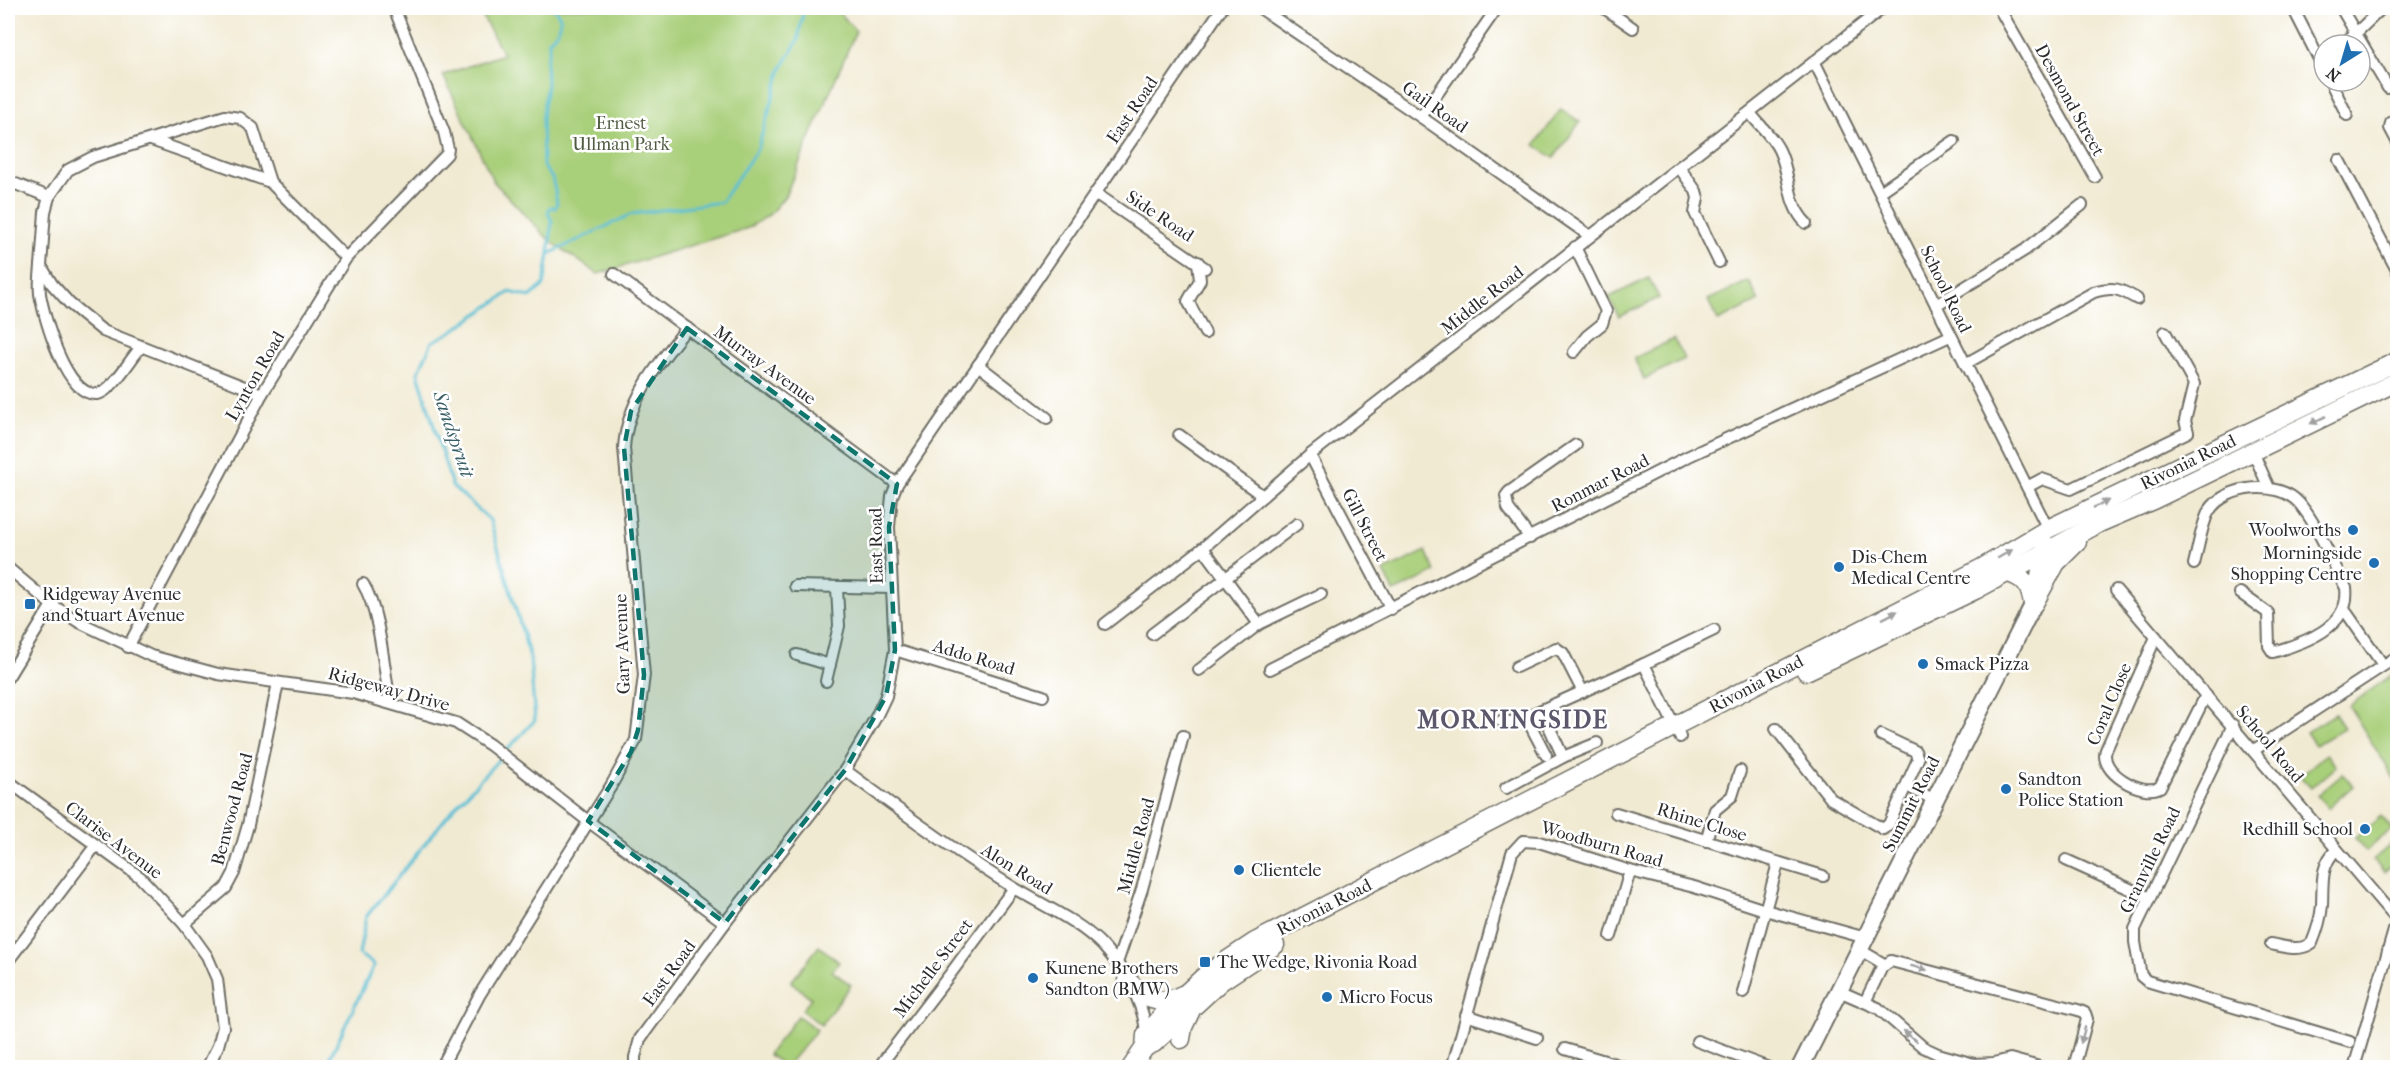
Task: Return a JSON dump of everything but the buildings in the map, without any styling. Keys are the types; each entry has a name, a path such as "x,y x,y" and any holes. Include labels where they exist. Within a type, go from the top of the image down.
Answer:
{"main road":[{"name":"Rivonia Road","path":"1131,1068 1156,1034 1190,999 1221,981 1262,951 1678,731 1838,642 1982,568 2048,529 2397,361"},
{"name":"Rivonia Road","path":"1678,731 1975,590 2099,523 2155,500 2397,381"},
{"path":"2033,603 2061,556 2099,523"},
{"name":"Summit Road","path":"1800,1068 2033,603 2048,529"},
{"path":"2005,572 2022,578 2028,585 2033,603"},
{"path":"1838,642 1846,647 1859,646"},
{"path":"1127,980 1140,993 1154,1001 1190,999 1183,1028 1156,1034"}],"street":[{"name":"Lynton Road","path":"128,647 262,394 346,258 438,165 448,149 436,111 394,8"},
{"name":"East Road","path":"635,1068 635,1057 640,1039 725,922 844,771 886,696 895,650 889,526 892,496 897,484 1222,8"},
{"name":"Gail Road","path":"1260,8 1422,117 1590,236"},
{"path":"1422,117 1497,8"},
{"path":"1604,8 1633,28"},
{"name":"Middle Road","path":"1105,624 1203,548 1310,455 1883,8"},
{"name":"Desmond Street","path":"1999,8 2095,177"},
{"path":"2293,8 2312,43"},
{"path":"2341,8 2354,33"},
{"path":"2356,33 2382,8"},
{"path":"2372,62 2388,88"},
{"name":"School Road","path":"1815,63 2048,529"},
{"path":"2336,93 2347,115"},
{"path":"1750,114 1779,149 1794,206 1806,223"},
{"path":"141,346 103,392 85,391 62,363 39,285 45,212 49,198 60,180 75,165 93,157 225,116 240,118 253,128 270,182"},
{"path":"2397,118 2391,123 2390,128 2397,144"},
{"path":"151,140 270,182 346,258"},
{"path":"1880,192 1954,141"},
{"path":"2339,160 2397,272"},
{"path":"1679,167 1696,191 1698,198 1695,213 1719,262"},
{"path":"8,182 49,198"},
{"name":"Side Road","path":"1095,193 1201,265 1200,280 1188,301 1205,333"},
{"path":"1936,305 2032,246 2082,204"},
{"path":"1574,352 1587,336 1602,324 1606,311 1575,248"},
{"path":"40,266 58,291 95,326 262,394"},
{"name":"Murray Avenue","path":"614,274 897,484"},
{"path":"1965,364 2094,292 2118,288 2137,298"},
{"name":"Gary Avenue","path":"441,1068 480,994 611,786 636,740 644,675 624,447 626,424 645,385 687,328"},
{"path":"2027,488 2042,478 2071,489 2188,432 2185,421 2194,384 2165,332"},
{"name":"Ronmar Road","path":"1270,669 1689,456 1950,336"},
{"path":"978,365 1047,418"},
{"path":"1179,435 1263,496"},
{"path":"1530,538 1509,508 1506,496 1575,445"},
{"path":"2253,452 2269,488"},
{"name":"Gill Street","path":"1310,455 1390,609"},
{"path":"2194,564 2208,512 2217,502 2240,492 2269,488 2290,494 2306,512 2346,588 2348,599 2344,609 2339,617 2319,634 2273,652 2269,646 2268,613 2240,593"},
{"path":"1152,634 1297,524"},
{"path":"1203,548 1259,624"},
{"name":"Ridgeway Drive","path":"8,568 52,605 79,622 128,647 198,670 343,691 456,723 520,767 588,821 725,922"},
{"path":"363,584 369,596 375,621 390,703"},
{"path":"795,586 892,588"},
{"path":"826,681 839,626 837,588"},
{"name":"School Road","path":"2116,590 2397,920"},
{"path":"1199,670 1259,624 1321,594"},
{"path":"8,677 52,605"},
{"path":"2344,609 2383,665"},
{"path":"1501,721 1511,722 1542,711 1714,630"},
{"name":"Coral Close","path":"2156,637 2106,750 2104,760 2108,767 2139,787 2151,790 2160,787 2206,695"},
{"path":"1516,667 1556,648 1563,653 1583,692"},
{"name":"Addo Road","path":"895,650 1043,696"},
{"path":"796,655 830,665"},
{"path":"2254,750 2397,656"},
{"path":"1644,664 1678,731"},
{"name":"Benwood Road","path":"184,924 226,888 234,873 248,825 278,683"},
{"path":"1542,711 1563,757"},
{"path":"1527,717 1546,754"},
{"name":"Granville Road","path":"2233,725 2135,932 2139,968 2144,979 2350,1042"},
{"path":"1776,729 1831,799 1879,828 1887,826 1917,763 1918,755 1910,748 1881,735"},
{"name":"Middle Road","path":"1117,963 1142,889 1183,736"},
{"path":"1506,788 1563,757 1597,743"},
{"name":"Alon Road","path":"844,771 945,843 1089,934 1117,963 1156,1034"},
{"path":"1706,841 1715,810 1731,799 1740,771"},
{"name":"Clarise Avenue","path":"8,781 140,877 184,924 213,967 220,993 223,1027 221,1038 207,1068"},
{"path":"1906,786 1935,800"},
{"name":"Rhine Close","path":"1616,813 1823,876"},
{"name":"Woodburn Road","path":"1452,1068 1512,853 1519,843 1527,840 1630,871 1694,887 1863,944 1884,964"},
{"path":"8,961 96,845"},
{"path":"2271,944 2301,948 2312,943 2321,909 2322,876 2329,857 2336,850"},
{"path":"2066,860 2150,898"},
{"path":"1743,992 1778,863"},
{"path":"1611,936 1630,871"},
{"name":"Michelle Street","path":"878,1068 1014,888"},
{"path":"2354,1068 2397,920"},
{"path":"1865,1002 1884,964 1891,961 2083,1011 2087,1022 2074,1068"},
{"path":"1839,991 1878,1008 1923,1047 1938,1054 1974,1064 2010,1059 2043,1068"},
{"path":"1466,1015 1538,1038"},
{"path":"1697,1041 1769,1068"},
{"path":"1565,1049 1622,1067"}],"highlighted area":[{"path":"687,328 897,484 889,527 895,650 886,696 845,770 725,923 588,821 631,752 638,730 644,675 624,448 631,411"}],"green space":[{"name":"Ernest Ullman Park","path":"478,8 835,8 856,31 785,196 769,215 748,228 598,274 550,241 494,182 443,75 503,54"},
{"path":"1561,109 1580,122 1554,158 1535,145"},
{"path":"1649,278 1659,298 1619,317 1609,297"},
{"path":"1749,281 1759,301 1718,321 1708,300"},
{"path":"1674,339 1684,359 1644,379 1634,358"},
{"path":"1426,551 1435,572 1394,592 1384,571"},
{"path":"2397,671 2397,783 2349,706"},
{"path":"2335,714 2344,728 2315,745 2306,732"},
{"path":"2326,754 2336,766 2311,788 2300,776"},
{"path":"2343,773 2353,786 2328,808 2317,795"},
{"path":"2381,816 2392,829 2366,851 2355,838"},
{"path":"2397,839 2397,861 2384,872 2373,860"},
{"path":"819,946 839,962 832,971 851,985 821,1025 802,1010 811,998 791,982"},
{"path":"798,1016 817,1030 786,1067 768,1054"}],"waterway":[{"path":"549,253 552,221 548,213 550,207 555,208 557,204 552,178 543,166 542,116 547,85 546,60 549,40 559,29 560,24 559,16 553,8"},
{"name":"Sandspruit","path":"505,752 535,720 530,658 490,520 452,486 418,373 432,342 451,332 510,292 530,297 544,285 549,254 632,214 721,202 758,148 782,68 798,40 804,8"},
{"name":"Sandspruit","path":"325,1068 374,965 359,954 366,917 452,810 501,757"}],"place":[{"name":"Woolworths","path":"2353,530"},
{"name":"Morningside Shopping Centre","path":"2374,563"},
{"name":"Dis-Chem Medical Centre","path":"1839,567"},
{"name":"Ridgeway Avenue and Stuart Avenue","path":"30,604"},
{"name":"Smack Pizza","path":"1923,664"},
{"name":"Sandton Police Station","path":"2006,789"},
{"name":"Redhill School","path":"2365,829"},
{"name":"Clientele","path":"1239,870"},
{"name":"The Wedge, Rivonia Road","path":"1205,962"},
{"name":"Kunene Brothers Sandton (BMW)","path":"1033,978"},
{"name":"Micro Focus","path":"1327,997"}],"district":[{"name":"MORNINGSIDE","path":"1513,720"}]}
